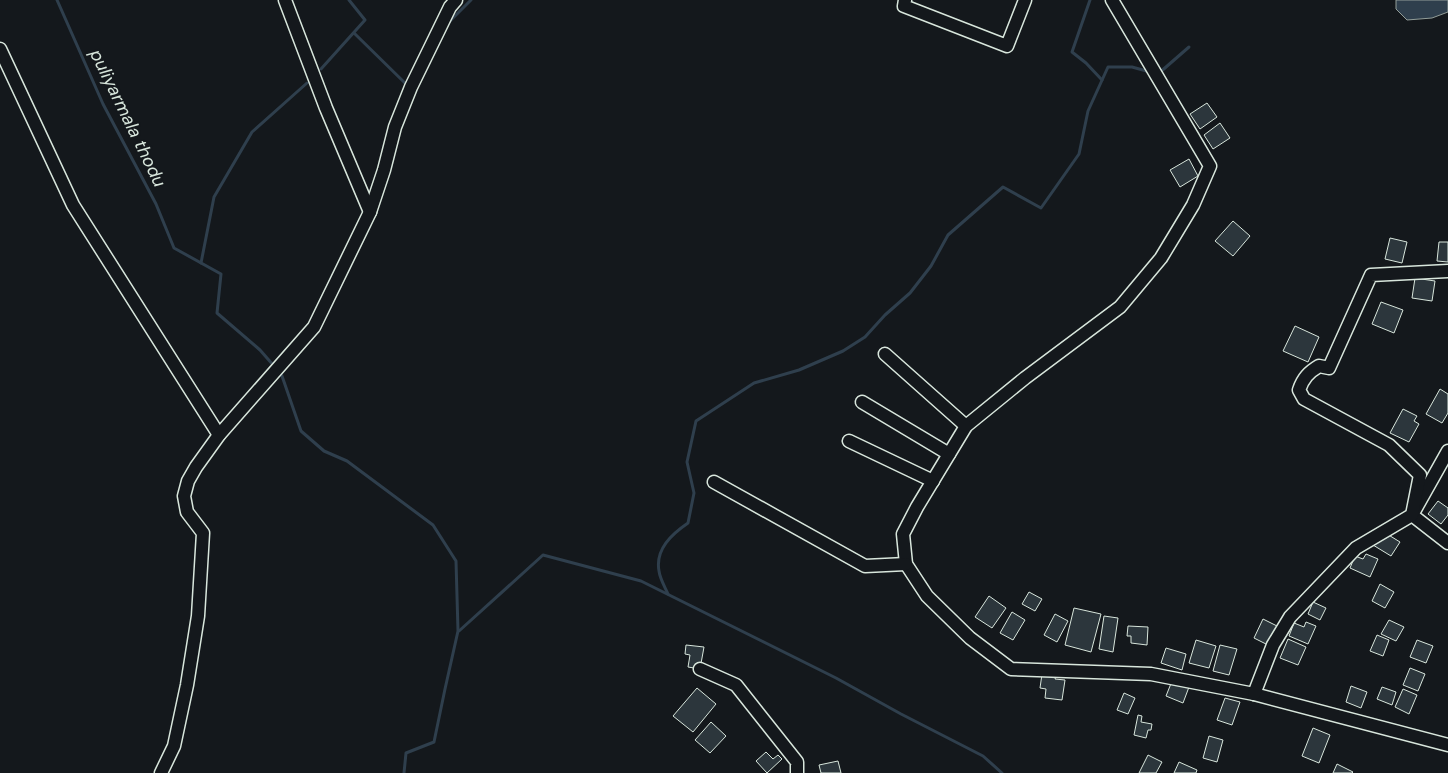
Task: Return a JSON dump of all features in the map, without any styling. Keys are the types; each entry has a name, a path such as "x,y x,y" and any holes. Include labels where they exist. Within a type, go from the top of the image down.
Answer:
{"street":[{"path":"285,0 326,108 370,212"},
{"path":"161,773 174,746 187,685 199,607 203,533 187,512 184,496 188,481 220,434 314,326 370,212 384,170 395,127 411,87 450,7 456,0"},
{"path":"905,0 904,6 1007,46 1025,0"},
{"path":"1112,0 1210,166 1193,205 1161,258 1120,308 1025,378 966,426 903,534 906,564 927,596 970,638 1011,669 1151,674 1254,694 1448,746"},
{"path":"0,49 73,205 220,434"},
{"path":"1412,515 1420,475 1388,445 1304,399 1299,390 1302,381 1310,372 1319,366 1329,368 1371,275 1448,271"},
{"path":"885,354 966,426"},
{"path":"862,402 949,454"},
{"path":"850,441 933,481"},
{"path":"1254,694 1273,645 1290,617 1356,548 1412,515 1445,465 1448,451"},
{"path":"714,482 865,566 906,564"},
{"path":"1412,515 1448,543"},
{"path":"700,669 736,685 797,762 797,773"}],"water":[{"path":"1396,0 1448,0 1448,12 1432,18 1407,20 1396,9"}],"building":[{"path":"1207,103 1217,117 1200,129 1190,114"},
{"path":"1220,123 1230,138 1213,149 1204,135"},
{"path":"1189,159 1198,176 1180,187 1170,170"},
{"path":"1233,221 1250,236 1233,256 1215,241"},
{"path":"1390,238 1407,242 1402,263 1385,259"},
{"path":"1439,242 1448,242 1448,262 1437,261"},
{"path":"1415,278 1435,281 1432,301 1412,298"},
{"path":"1381,302 1403,310 1394,333 1372,324"},
{"path":"1295,326 1319,337 1308,362 1283,351"},
{"path":"1440,389 1448,394 1448,413 1442,423 1426,414"},
{"path":"1403,409 1417,416 1414,421 1419,424 1409,442 1390,433"},
{"path":"1438,501 1448,508 1448,515 1441,524 1428,514"},
{"path":"1387,534 1400,542 1391,556 1373,545"},
{"path":"1366,554 1378,559 1370,577 1350,568 1355,556 1363,559"},
{"path":"1380,584 1394,592 1385,608 1372,601"},
{"path":"1029,592 1042,599 1035,611 1022,604"},
{"path":"989,596 1006,608 992,628 975,617"},
{"path":"1313,602 1326,608 1320,620 1308,614"},
{"path":"1074,608 1101,614 1091,652 1065,645"},
{"path":"1012,612 1025,620 1013,640 1000,633"},
{"path":"1055,614 1068,621 1057,642 1044,635"},
{"path":"1104,616 1118,618 1113,652 1099,649"},
{"path":"1263,619 1277,626 1268,645 1254,638"},
{"path":"1389,620 1404,627 1396,641 1381,634"},
{"path":"1306,622 1316,626 1308,644 1289,636 1294,623 1304,627"},
{"path":"1128,626 1148,627 1147,645 1131,643 1131,636 1127,636"},
{"path":"1377,635 1389,640 1383,656 1370,651"},
{"path":"1288,639 1306,647 1298,665 1280,658"},
{"path":"1196,640 1216,646 1209,668 1189,663"},
{"path":"1417,640 1433,646 1426,663 1410,657"},
{"path":"686,645 704,647 700,669 688,667 690,655 685,654"},
{"path":"1220,645 1237,649 1229,675 1213,671"},
{"path":"1166,648 1186,654 1182,670 1161,663"},
{"path":"1410,668 1425,674 1418,691 1403,685"},
{"path":"1042,674 1056,676 1055,679 1065,680 1062,700 1045,698 1046,689 1040,688"},
{"path":"1172,681 1189,687 1183,703 1166,696"},
{"path":"1351,686 1367,692 1361,708 1346,702"},
{"path":"1382,687 1396,692 1392,705 1377,699"},
{"path":"697,688 716,704 693,732 673,716"},
{"path":"1403,689 1417,695 1409,714 1395,707"},
{"path":"1124,693 1135,698 1128,714 1117,710"},
{"path":"1225,698 1240,702 1232,725 1217,720"},
{"path":"1138,715 1142,716 1141,722 1152,724 1146,738 1134,735"},
{"path":"711,722 726,736 710,753 695,740"},
{"path":"1313,728 1330,735 1319,763 1302,756"},
{"path":"1209,736 1223,740 1217,762 1203,758"},
{"path":"766,752 773,759 778,755 782,759 767,773 756,761"},
{"path":"1148,755 1162,762 1156,773 1139,773"},
{"path":"838,761 841,773 821,773 819,765"},
{"path":"1179,762 1197,770 1196,773 1174,773"},
{"path":"1337,764 1353,772 1333,773"}],"waterway":[{"name":"puliyarmala thodu","path":"57,0 103,104 156,204 174,248 221,274 217,313 260,350 274,366"},
{"path":"321,69 365,20 349,0"},
{"path":"448,23 471,0"},
{"path":"1090,0 1072,52 1086,63 1102,80"},
{"path":"354,33 406,84"},
{"path":"1158,74 1189,47"},
{"path":"668,594 661,580 658,563 666,543 688,523 694,493 687,462 696,421 754,383 799,370 843,351 865,337 885,315 910,293 931,266 948,235 1003,187 1041,208 1079,154 1088,111 1108,67 1132,67 1150,72"},
{"path":"201,263 214,197 252,132 307,83"},
{"path":"278,371 282,376 301,431 324,451 347,461 433,525 456,561 458,631 434,742 406,753 404,773"},
{"path":"459,631 543,555 641,581 836,678 983,756 1002,773"}]}
